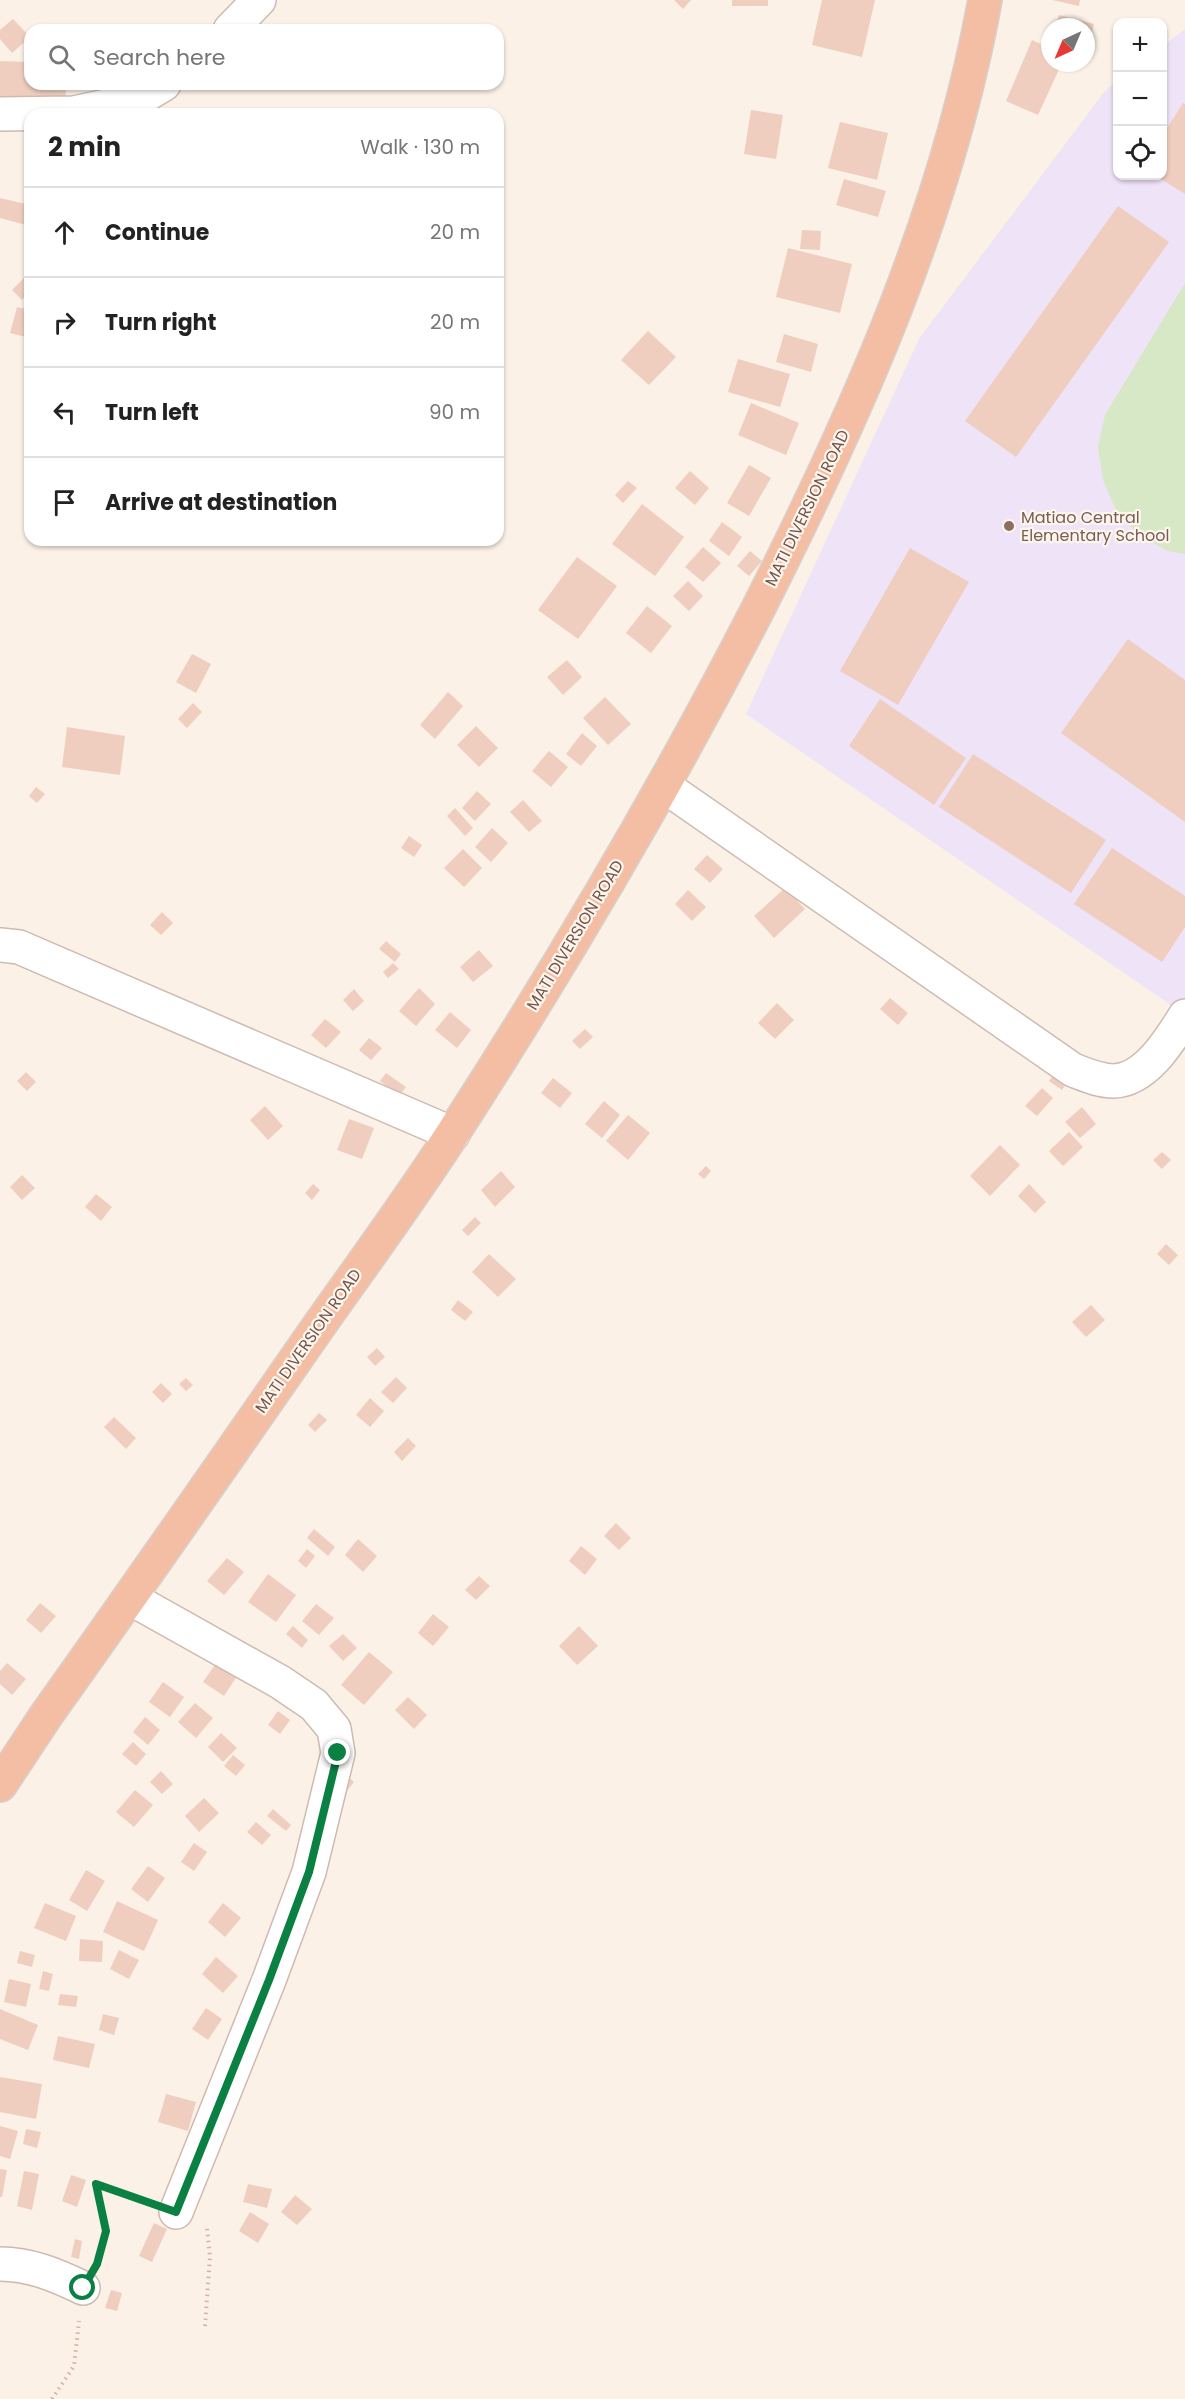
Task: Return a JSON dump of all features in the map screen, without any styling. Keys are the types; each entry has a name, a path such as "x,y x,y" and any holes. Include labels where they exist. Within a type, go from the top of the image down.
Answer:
{"highway":[{"name":"MATI DIVERSION ROAD","path":"0,1785 47,1714 453,1134 604,890 664,786 786,553 842,437 896,309 943,176 973,67 984,0"}],"street":[{"path":"236,24 258,0"},
{"path":"97,108 139,99 154,90"},
{"path":"0,114 24,114"},
{"path":"664,786 1073,1070 1094,1078 1115,1081 1133,1077 1150,1063 1185,1016"},
{"path":"0,945 19,947 453,1134"},
{"path":"130,1598 280,1682 314,1705 334,1729 338,1753 309,1872 269,1980 176,2212"},
{"path":"0,2264 19,2264 54,2274 83,2288"}],"path":[{"path":"52,2399 74,2366 83,2288 97,2264 106,2231 96,2184 176,2212 191,2202 207,2221 210,2257 205,2326"}],"shaded area":[{"name":"Matiao Central Elementary School","path":"1185,29 1184,1014 746,714 919,339 1105,91 1113,84 1113,180 1167,180 1167,43"}],"green space":[{"path":"1185,283 1185,554 1168,551 1139,535 1116,510 1103,480 1098,447 1105,415"}],"building":[{"path":"674,0 691,0 683,9"},
{"path":"732,0 768,0 768,6 732,6"},
{"path":"822,0 875,0 862,57 812,45"},
{"path":"1052,0 1080,0 1079,6"},
{"path":"13,19 24,31 24,42 12,53 0,39 0,30"},
{"path":"1032,40 1041,44 1041,72 1058,72 1038,115 1006,101"},
{"path":"0,61 24,62 24,90 66,90 65,108 24,108 24,112 0,111"},
{"path":"1183,103 1185,104 1185,194 1162,180 1167,180 1167,128"},
{"path":"751,110 783,115 776,159 744,154"},
{"path":"840,122 888,133 877,180 828,168"},
{"path":"844,179 886,191 878,217 836,205"},
{"path":"0,198 24,204 24,224 0,218"},
{"path":"1118,206 1169,242 1016,457 965,421"},
{"path":"802,230 821,231 820,250 800,249"},
{"path":"788,248 852,264 840,313 776,297"},
{"path":"24,278 22,300 12,290"},
{"path":"17,307 24,309 24,336 10,333"},
{"path":"648,331 676,357 649,385 621,360"},
{"path":"784,334 818,344 811,372 776,362"},
{"path":"738,359 790,374 780,407 728,392"},
{"path":"751,403 799,423 786,455 738,435"},
{"path":"749,465 771,478 749,516 727,503"},
{"path":"690,471 709,488 695,505 675,488"},
{"path":"628,481 637,488 623,503 615,495"},
{"path":"642,504 684,537 655,576 612,544"},
{"path":"722,522 742,537 729,556 709,541"},
{"path":"703,547 721,563 703,582 685,567"},
{"path":"910,548 969,582 898,705 840,671"},
{"path":"750,551 762,561 749,576 737,566"},
{"path":"577,557 617,586 578,639 538,610"},
{"path":"688,581 703,596 689,611 673,596"},
{"path":"647,606 672,626 651,653 626,633"},
{"path":"1128,639 1185,680 1185,822 1061,733"},
{"path":"192,654 211,664 196,693 176,682"},
{"path":"567,660 582,677 563,695 547,677"},
{"path":"448,692 463,706 435,739 420,725"},
{"path":"605,697 631,724 608,745 583,718"},
{"path":"880,699 966,758 934,805 849,746"},
{"path":"193,703 202,712 187,728 178,719"},
{"path":"476,726 498,748 479,767 457,745"},
{"path":"67,727 125,736 120,775 62,767"},
{"path":"582,733 597,746 581,766 566,754"},
{"path":"549,751 568,767 551,787 532,771"},
{"path":"973,754 1106,840 1071,893 939,807"},
{"path":"36,787 45,794 37,803 29,796"},
{"path":"477,791 491,804 475,821 462,808"},
{"path":"523,800 542,821 529,832 510,812"},
{"path":"455,808 473,828 465,836 447,816"},
{"path":"492,828 508,843 491,862 475,847"},
{"path":"409,836 422,845 414,857 401,848"},
{"path":"1112,848 1185,896 1185,927 1162,962 1074,904"},
{"path":"463,849 482,868 464,887 444,868"},
{"path":"707,855 723,869 710,883 694,869"},
{"path":"785,888 805,909 774,938 754,916"},
{"path":"688,890 706,907 692,921 675,904"},
{"path":"162,912 173,923 161,935 150,925"},
{"path":"386,941 401,954 395,962 379,949"},
{"path":"479,950 493,966 473,982 460,967"},
{"path":"393,963 399,969 388,978 383,972"},
{"path":"419,988 435,1004 416,1026 399,1011"},
{"path":"354,989 364,1001 353,1011 343,1000"},
{"path":"890,998 908,1013 898,1025 880,1009"},
{"path":"777,1003 794,1020 775,1039 758,1023"},
{"path":"450,1012 471,1030 457,1048 435,1030"},
{"path":"325,1019 341,1032 326,1048 311,1035"},
{"path":"585,1029 593,1037 580,1049 572,1041"},
{"path":"369,1038 382,1048 371,1060 359,1050"},
{"path":"1057,1070 1070,1079 1062,1090 1049,1081"},
{"path":"26,1072 36,1082 27,1091 17,1081"},
{"path":"386,1073 406,1087 399,1096 380,1081"},
{"path":"553,1078 572,1093 560,1108 541,1093"},
{"path":"1042,1088 1053,1098 1037,1116 1025,1106"},
{"path":"604,1101 620,1115 602,1138 585,1124"},
{"path":"265,1106 283,1126 268,1140 250,1120"},
{"path":"1082,1107 1096,1124 1080,1138 1065,1122"},
{"path":"628,1115 650,1133 628,1160 606,1141"},
{"path":"349,1119 374,1128 362,1159 337,1150"},
{"path":"1069,1132 1083,1147 1063,1166 1049,1151"},
{"path":"1000,1145 1020,1165 990,1196 970,1176"},
{"path":"1162,1152 1171,1160 1162,1169 1153,1160"},
{"path":"706,1166 711,1171 704,1179 698,1174"},
{"path":"501,1171 515,1187 495,1207 481,1190"},
{"path":"22,1175 35,1188 22,1200 10,1187"},
{"path":"313,1184 320,1190 312,1200 305,1193"},
{"path":"1029,1184 1046,1202 1035,1213 1018,1196"},
{"path":"96,1194 112,1207 101,1221 85,1207"},
{"path":"475,1217 481,1223 468,1236 462,1230"},
{"path":"1166,1244 1178,1255 1169,1265 1157,1254"},
{"path":"489,1254 516,1279 498,1297 472,1272"},
{"path":"458,1300 473,1312 465,1321 451,1310"},
{"path":"1091,1305 1105,1320 1086,1337 1072,1322"},
{"path":"377,1348 385,1357 375,1366 367,1357"},
{"path":"396,1377 407,1388 393,1403 381,1392"},
{"path":"186,1378 193,1385 186,1391 179,1384"},
{"path":"161,1383 172,1394 163,1403 152,1392"},
{"path":"370,1398 384,1411 370,1427 356,1415"},
{"path":"319,1413 327,1420 315,1432 308,1425"},
{"path":"114,1417 136,1438 126,1449 104,1427"},
{"path":"408,1438 416,1446 402,1461 394,1452"},
{"path":"616,1523 631,1538 619,1550 604,1536"},
{"path":"314,1529 335,1547 328,1556 307,1538"},
{"path":"358,1539 377,1556 363,1572 345,1555"},
{"path":"581,1546 597,1559 585,1575 569,1561"},
{"path":"307,1549 315,1556 306,1568 298,1561"},
{"path":"227,1558 244,1572 224,1595 207,1581"},
{"path":"268,1574 296,1595 276,1622 248,1602"},
{"path":"479,1576 490,1586 476,1600 465,1590"},
{"path":"40,1603 56,1616 41,1633 26,1620"},
{"path":"316,1604 334,1618 319,1635 302,1621"},
{"path":"433,1614 449,1627 433,1646 418,1633"},
{"path":"293,1626 308,1640 302,1648 286,1634"},
{"path":"579,1626 598,1646 577,1665 559,1646"},
{"path":"343,1634 357,1648 343,1661 329,1646"},
{"path":"369,1652 393,1672 364,1705 341,1685"},
{"path":"219,1659 239,1673 224,1696 203,1682"},
{"path":"7,1663 26,1679 12,1695 0,1684 0,1671"},
{"path":"163,1682 184,1697 170,1717 149,1702"},
{"path":"408,1697 427,1715 414,1729 395,1710"},
{"path":"195,1703 213,1718 196,1738 178,1722"},
{"path":"278,1711 290,1720 280,1734 268,1725"},
{"path":"145,1717 160,1730 148,1745 133,1732"},
{"path":"221,1733 237,1748 223,1762 208,1747"},
{"path":"133,1742 146,1754 136,1766 122,1754"},
{"path":"233,1755 245,1765 236,1776 224,1766"},
{"path":"161,1771 173,1784 162,1794 150,1782"},
{"path":"344,1773 354,1782 345,1793"},
{"path":"135,1790 153,1805 134,1827 116,1812"},
{"path":"204,1798 219,1813 199,1832 185,1816"},
{"path":"273,1809 291,1825 286,1831 267,1816"},
{"path":"256,1822 271,1835 262,1845 247,1832"},
{"path":"194,1843 207,1852 194,1871 181,1862"},
{"path":"148,1866 165,1878 148,1902 131,1889"},
{"path":"86,1870 105,1881 87,1911 69,1900"},
{"path":"117,1901 158,1920 144,1951 103,1932"},
{"path":"45,1903 76,1916 66,1941 34,1928"},
{"path":"223,1903 241,1918 225,1937 208,1922"},
{"path":"80,1939 103,1941 102,1962 79,1961"},
{"path":"119,1950 139,1960 129,1979 110,1969"},
{"path":"20,1951 35,1955 32,1967 17,1963"},
{"path":"216,1957 238,1976 223,1993 202,1974"},
{"path":"43,1971 53,1974 49,1991 39,1989"},
{"path":"9,1979 31,1984 26,2007 4,2002"},
{"path":"60,1994 78,1996 76,2007 58,2005"},
{"path":"206,2008 222,2019 208,2040 192,2029"},
{"path":"0,2009 38,2025 28,2050 0,2039"},
{"path":"103,2014 119,2018 114,2035 99,2030"},
{"path":"58,2036 95,2044 89,2068 53,2060"},
{"path":"0,2077 42,2084 36,2119 0,2112"},
{"path":"166,2094 196,2102 188,2131 158,2122"},
{"path":"0,2126 18,2131 10,2159 0,2156"},
{"path":"26,2129 41,2132 37,2148 23,2144"},
{"path":"0,2169 7,2170 2,2197 0,2197"},
{"path":"24,2171 39,2174 32,2210 17,2206"},
{"path":"71,2175 86,2180 77,2207 62,2201"},
{"path":"248,2184 272,2189 267,2208 243,2202"},
{"path":"295,2195 312,2209 297,2225 281,2212"},
{"path":"250,2212 269,2224 258,2243 239,2231"},
{"path":"154,2223 167,2229 152,2262 139,2256"},
{"path":"75,2239 82,2241 79,2259 71,2257"},
{"path":"111,2290 122,2293 117,2311 105,2308"}],"place":[{"name":"Matiao Central Elementary School","path":"1009,526"}],"route":[{"path":"83,2288 97,2264 106,2231 96,2184 176,2212 269,1980 309,1872 338,1753"}]}
